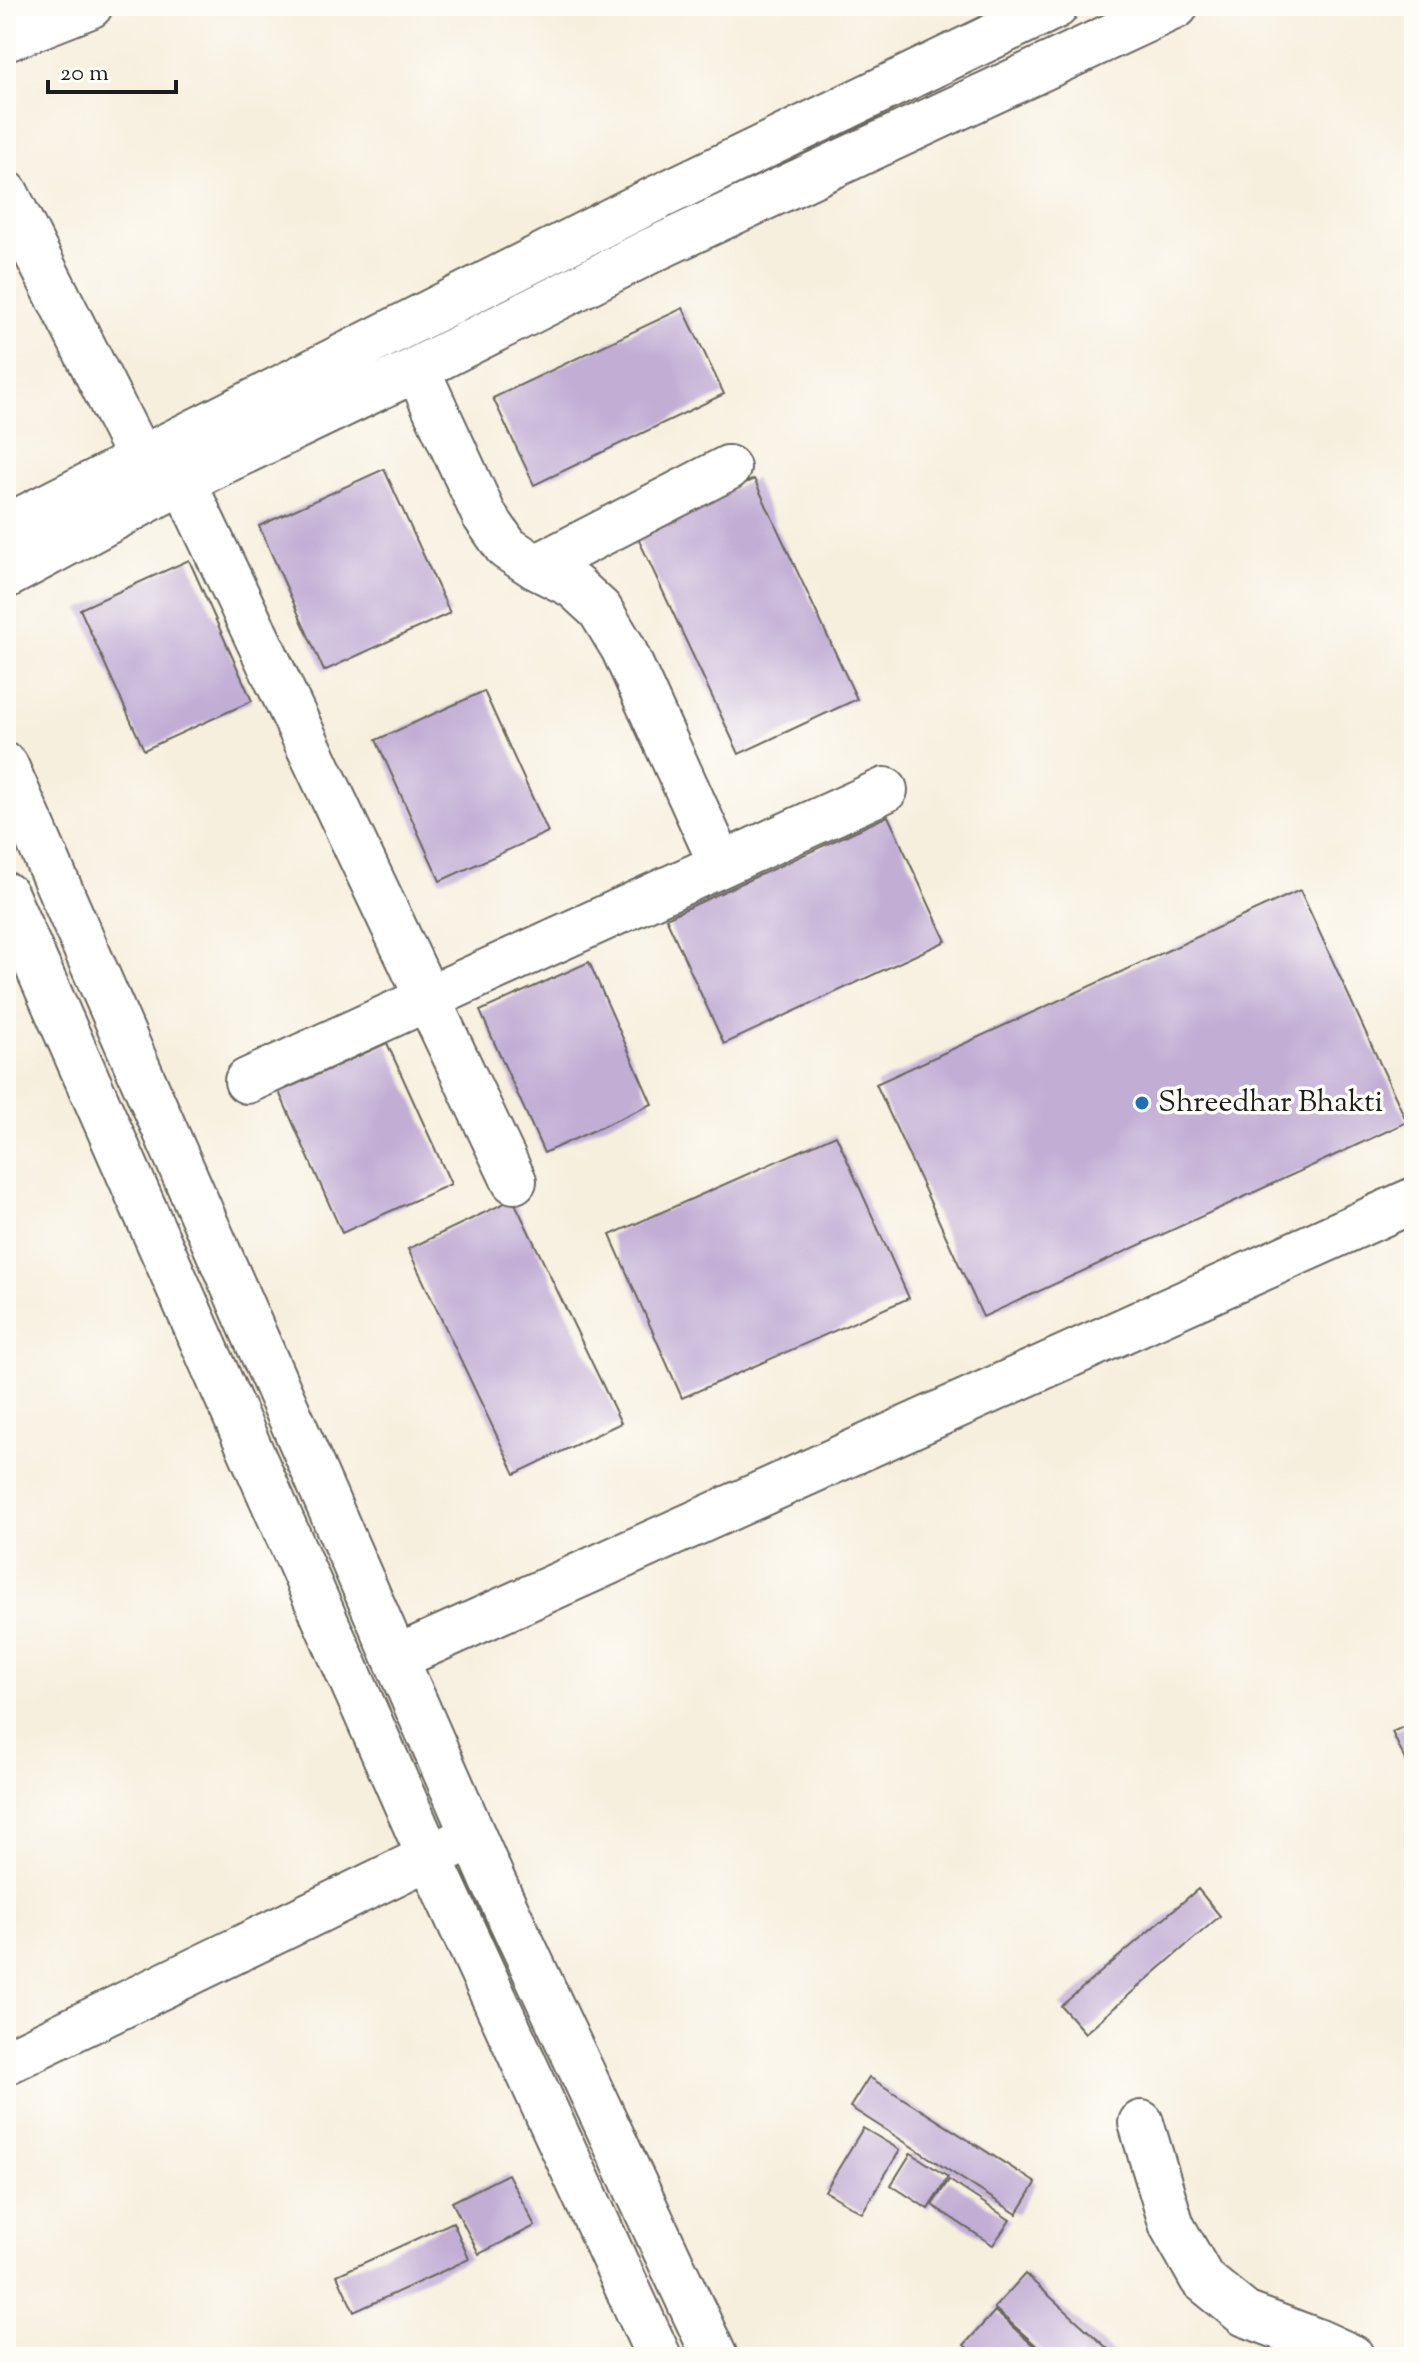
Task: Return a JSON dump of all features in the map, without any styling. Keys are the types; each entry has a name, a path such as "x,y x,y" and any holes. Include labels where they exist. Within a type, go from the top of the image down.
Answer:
{"street":[{"path":"13,44 90,6"},
{"path":"6,527 630,211 1056,6"},
{"path":"6,576 183,481 417,369 650,251 1176,6"},
{"path":"6,193 140,459"},
{"path":"417,369 484,515 507,548 574,586 600,610 623,648 721,864"},
{"path":"536,567 728,468"},
{"path":"183,481 514,1181"},
{"path":"6,766 474,1837 715,2357"},
{"path":"247,1081 885,790"},
{"path":"6,895 429,1856 659,2357"},
{"path":"396,1658 1414,1200"},
{"path":"6,2062 474,1837"},
{"path":"1141,2123 1172,2226 1202,2279 1245,2314 1352,2357"}],"building":[{"path":"683,308 724,394 534,485 493,398"},
{"path":"384,469 450,613 324,671 259,526"},
{"path":"754,479 857,699 739,754 636,534"},
{"path":"189,560 252,701 144,750 80,609"},
{"path":"484,691 548,832 440,881 376,740"},
{"path":"888,816 946,941 724,1044 666,918"},
{"name":"Shreedhar Bhakti","path":"1300,890 1407,1122 983,1317 876,1084"},
{"path":"589,962 652,1104 544,1153 480,1011"},
{"path":"387,1043 451,1184 342,1233 279,1092"},
{"path":"836,1135 909,1298 682,1398 610,1235"},
{"path":"513,1199 621,1423 515,1474 408,1249"},
{"path":"1414,1722 1414,1779 1392,1732"},
{"path":"1198,1889 1220,1916 1085,2033 1061,2006"},
{"path":"869,2077 1036,2183 1017,2214 850,2107"},
{"path":"863,2128 900,2150 862,2213 825,2191"},
{"path":"911,2153 948,2177 928,2209 891,2185"},
{"path":"508,2174 535,2226 479,2254 452,2202"},
{"path":"949,2180 1010,2220 993,2245 932,2205"},
{"path":"453,2222 469,2259 354,2312 337,2275"},
{"path":"1025,2274 1117,2357 1049,2357 994,2308"},
{"path":"995,2311 1046,2357 978,2357 964,2345"}],"place":[{"name":"Shreedhar Bhakti","path":"1142,1103"}]}
